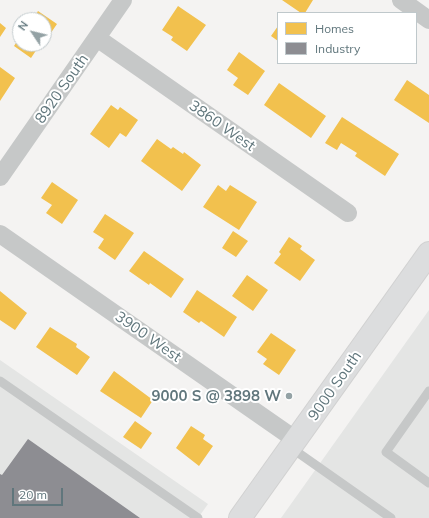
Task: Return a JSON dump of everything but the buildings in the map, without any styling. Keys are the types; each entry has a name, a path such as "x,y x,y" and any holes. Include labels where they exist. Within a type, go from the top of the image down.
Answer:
{"main road":[{"name":"9000 South","path":"240,518 429,253"}],"street":[{"name":"8920 South","path":"0,177 123,0"},
{"path":"401,0 429,20"},
{"name":"3860 West","path":"97,38 348,213"},
{"name":"3900 West","path":"0,234 293,444"}],"lane":[{"path":"0,382 198,518"},
{"path":"429,391 386,452 429,483"},
{"path":"293,444 391,518"}],"shaded area":[{"path":"429,310 429,518 281,518"},
{"path":"0,360 208,504 198,518 0,518"}],"place":[{"name":"9000 S @ 3898 W","path":"289,396"}]}
